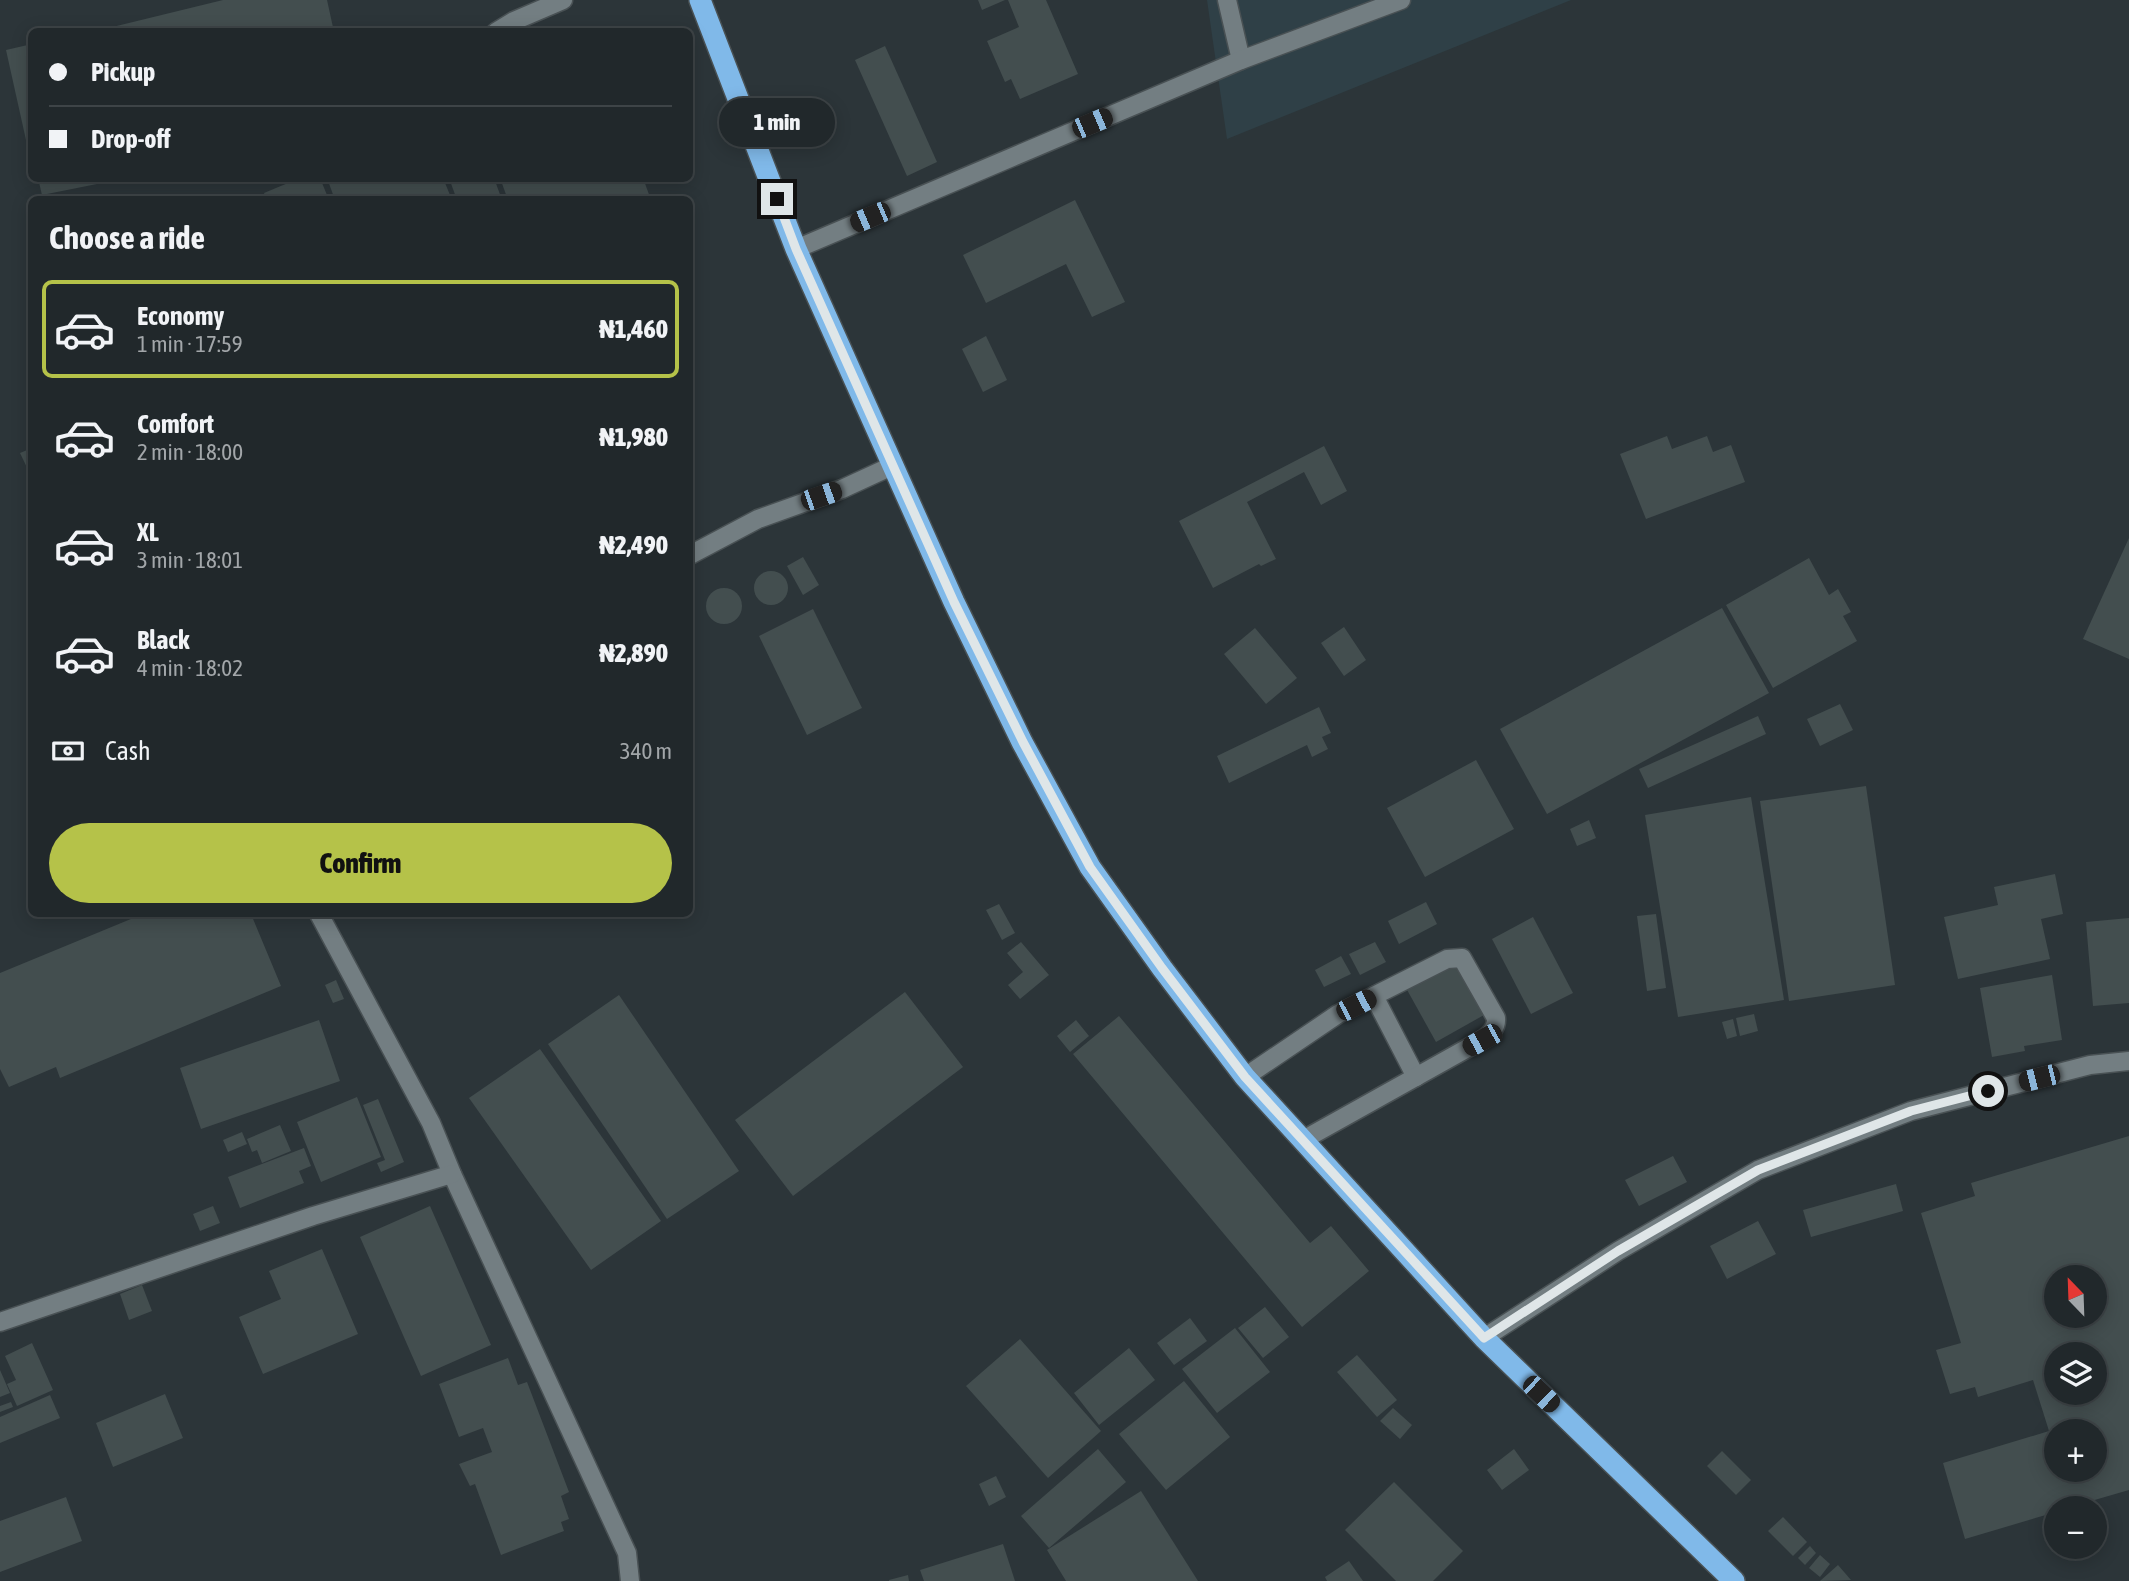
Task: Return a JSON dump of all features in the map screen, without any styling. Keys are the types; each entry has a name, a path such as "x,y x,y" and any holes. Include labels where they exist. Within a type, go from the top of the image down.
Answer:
{"highway":[{"path":"700,0 796,249 954,602 1017,730 1090,867 1245,1077 1484,1338 1734,1581"}],"street":[{"path":"503,28 563,0"},
{"path":"1227,0 1241,60"},
{"path":"796,249 1241,60 1401,0"},
{"path":"693,553 758,519 842,489 894,465"},
{"path":"321,917 431,1123 627,1553 630,1581"},
{"path":"1245,1077 1338,1014 1447,959 1462,958 1496,1018 1493,1030 1482,1040 1303,1140"},
{"path":"1374,996 1416,1077"},
{"path":"1484,1338 1618,1251 1758,1170 1911,1111 2090,1065 2129,1061"},
{"path":"0,1322 313,1216 452,1174"}],"shaded area":[{"path":"1207,0 1571,0 1227,139"}],"building":[{"path":"223,0 327,0 333,28 108,28"},
{"path":"978,0 1005,0 982,10"},
{"path":"1008,0 1046,0 1078,74 1020,99 1011,79 1005,82 987,41 1019,27"},
{"path":"28,45 28,140 26,140 6,50"},
{"path":"885,46 937,162 907,176 855,60"},
{"path":"39,182 107,182 42,195"},
{"path":"290,182 322,182 327,196 265,196 264,193"},
{"path":"328,182 445,182 450,196 334,196"},
{"path":"450,182 495,182 501,196 456,196"},
{"path":"501,182 644,182 650,196 507,196"},
{"path":"1075,200 1125,302 1092,317 1066,264 986,303 963,255"},
{"path":"986,336 1007,380 983,392 962,349"},
{"path":"1667,436 1672,449 1707,436 1713,452 1731,445 1745,482 1646,519 1620,454"},
{"path":"1324,446 1347,491 1321,505 1304,472 1247,502 1276,559 1261,566 1259,564 1213,588 1179,521"},
{"path":"28,450 28,470 20,453"},
{"path":"2129,538 2129,659 2083,639"},
{"path":"803,557 819,585 803,595 787,566"},
{"path":"1809,558 1829,595 1838,589 1851,612 1843,616 1857,641 1773,688 1726,605"},
{"path":"771,571 783,576 788,588 783,600 771,605 759,600 754,588 759,576"},
{"path":"724,588 737,593 742,606 737,619 724,624 711,619 706,606 711,593"},
{"path":"1722,608 1769,693 1547,814 1500,729"},
{"path":"813,609 862,708 807,735 759,636"},
{"path":"1344,627 1366,660 1344,676 1321,643"},
{"path":"1255,628 1297,678 1266,704 1224,654"},
{"path":"1840,704 1853,730 1820,746 1807,719"},
{"path":"1319,707 1331,733 1322,737 1328,749 1312,757 1307,745 1229,783 1217,756"},
{"path":"1758,716 1766,734 1648,788 1639,769"},
{"path":"1476,760 1514,829 1425,877 1387,808"},
{"path":"1866,786 1895,985 1789,1001 1760,801"},
{"path":"1751,797 1784,1000 1678,1017 1645,815"},
{"path":"1589,820 1596,838 1577,846 1570,829"},
{"path":"2055,874 2063,914 2041,919 2050,959 1958,979 1944,917 1998,905 1994,887"},
{"path":"1426,902 1437,924 1399,944 1388,921"},
{"path":"999,904 1015,933 1002,940 986,910"},
{"path":"1656,914 1666,988 1647,991 1637,916"},
{"path":"136,917 252,917 281,986 60,1078 56,1067 9,1087 0,1069 0,973"},
{"path":"1533,917 1573,993 1531,1014 1492,939"},
{"path":"2129,918 2129,1003 2093,1006 2086,922"},
{"path":"1021,942 1049,975 1020,999 1008,985 1023,972 1007,953"},
{"path":"1375,942 1386,962 1360,975 1349,954"},
{"path":"1341,956 1351,974 1324,987 1315,970"},
{"path":"1454,961 1484,1015 1436,1042 1406,988"},
{"path":"2052,975 2062,1040 2024,1046 2025,1051 1992,1057 1980,988"},
{"path":"336,980 344,999 333,1003 325,985"},
{"path":"905,992 963,1067 793,1196 735,1120"},
{"path":"619,995 739,1171 667,1219 548,1044"},
{"path":"1754,1014 1758,1031 1740,1036 1736,1018"},
{"path":"1119,1016 1310,1243 1331,1226 1369,1271 1302,1327 1073,1054"},
{"path":"1733,1019 1737,1036 1727,1039 1722,1022"},
{"path":"319,1020 340,1081 201,1129 180,1068"},
{"path":"1076,1020 1089,1036 1070,1052 1057,1036"},
{"path":"540,1049 661,1221 591,1270 469,1098"},
{"path":"357,1097 381,1157 321,1182 297,1122"},
{"path":"378,1099 404,1162 381,1172 377,1163 385,1160 363,1105"},
{"path":"280,1125 291,1151 262,1163 257,1150 252,1152 247,1139"},
{"path":"242,1132 247,1144 228,1152 223,1140"},
{"path":"2129,1136 2129,1490 2107,1496 2044,1496 2044,1516 1965,1539 1943,1463 2044,1433 2044,1482 2107,1482 2107,1419 2045,1419 2033,1380 1978,1397 1975,1387 1950,1394 1936,1350 1961,1343 1921,1213 1975,1196 1971,1183"},
{"path":"304,1148 311,1166 299,1171 304,1183 240,1208 228,1177"},
{"path":"1673,1156 1687,1182 1639,1206 1625,1180"},
{"path":"1896,1184 1903,1211 1811,1237 1803,1210"},
{"path":"213,1206 220,1223 200,1231 193,1214"},
{"path":"430,1206 491,1345 421,1376 360,1237"},
{"path":"1758,1221 1776,1254 1727,1279 1710,1246"},
{"path":"322,1249 358,1334 263,1374 239,1317 281,1299 269,1271"},
{"path":"142,1285 152,1311 129,1320 120,1294"},
{"path":"1265,1307 1289,1337 1263,1358 1238,1328"},
{"path":"1190,1318 1207,1341 1174,1365 1157,1343"},
{"path":"1235,1328 1270,1372 1217,1413 1182,1369"},
{"path":"1020,1339 1101,1431 1048,1478 966,1386"},
{"path":"32,1343 53,1390 17,1406 7,1384 16,1380 5,1356"},
{"path":"1129,1348 1155,1380 1099,1425 1074,1393"},
{"path":"1357,1355 1397,1400 1377,1417 1337,1372"},
{"path":"508,1358 518,1385 527,1382 569,1492 561,1496 569,1519 561,1522 564,1531 501,1555 475,1484 470,1486 459,1464 492,1452 483,1428 459,1437 439,1384"},
{"path":"0,1370 10,1393 0,1397"},
{"path":"1184,1381 1230,1437 1166,1490 1119,1434"},
{"path":"165,1394 183,1438 113,1467 96,1423"},
{"path":"50,1395 60,1418 0,1443 0,1417"},
{"path":"11,1402 13,1407 0,1412 0,1406"},
{"path":"1393,1408 1412,1425 1400,1439 1380,1421"},
{"path":"1098,1449 1126,1482 1049,1548 1021,1516"},
{"path":"1514,1449 1529,1470 1502,1490 1487,1470"},
{"path":"1722,1451 1751,1480 1736,1495 1707,1466"},
{"path":"996,1476 1006,1497 989,1506 979,1484"},
{"path":"1394,1482 1463,1551 1433,1581 1396,1581 1345,1530"},
{"path":"1141,1491 1198,1581 1066,1581 1047,1550"},
{"path":"66,1497 82,1541 0,1572 0,1521"},
{"path":"1783,1517 1807,1542 1793,1556 1768,1531"},
{"path":"1003,1544 1015,1581 924,1581 920,1570"},
{"path":"1810,1546 1816,1553 1805,1565 1798,1558"},
{"path":"1820,1555 1830,1564 1820,1577 1809,1568"},
{"path":"1349,1561 1363,1581 1327,1581 1325,1577"},
{"path":"1838,1565 1851,1580 1820,1581"},
{"path":"908,1575 909,1581 889,1581 889,1580"}],"route":[{"path":"777,199 796,249 954,602 1023,742 1090,867 1245,1077 1484,1338 1618,1251 1758,1170 1911,1111 1988,1091"}]}
